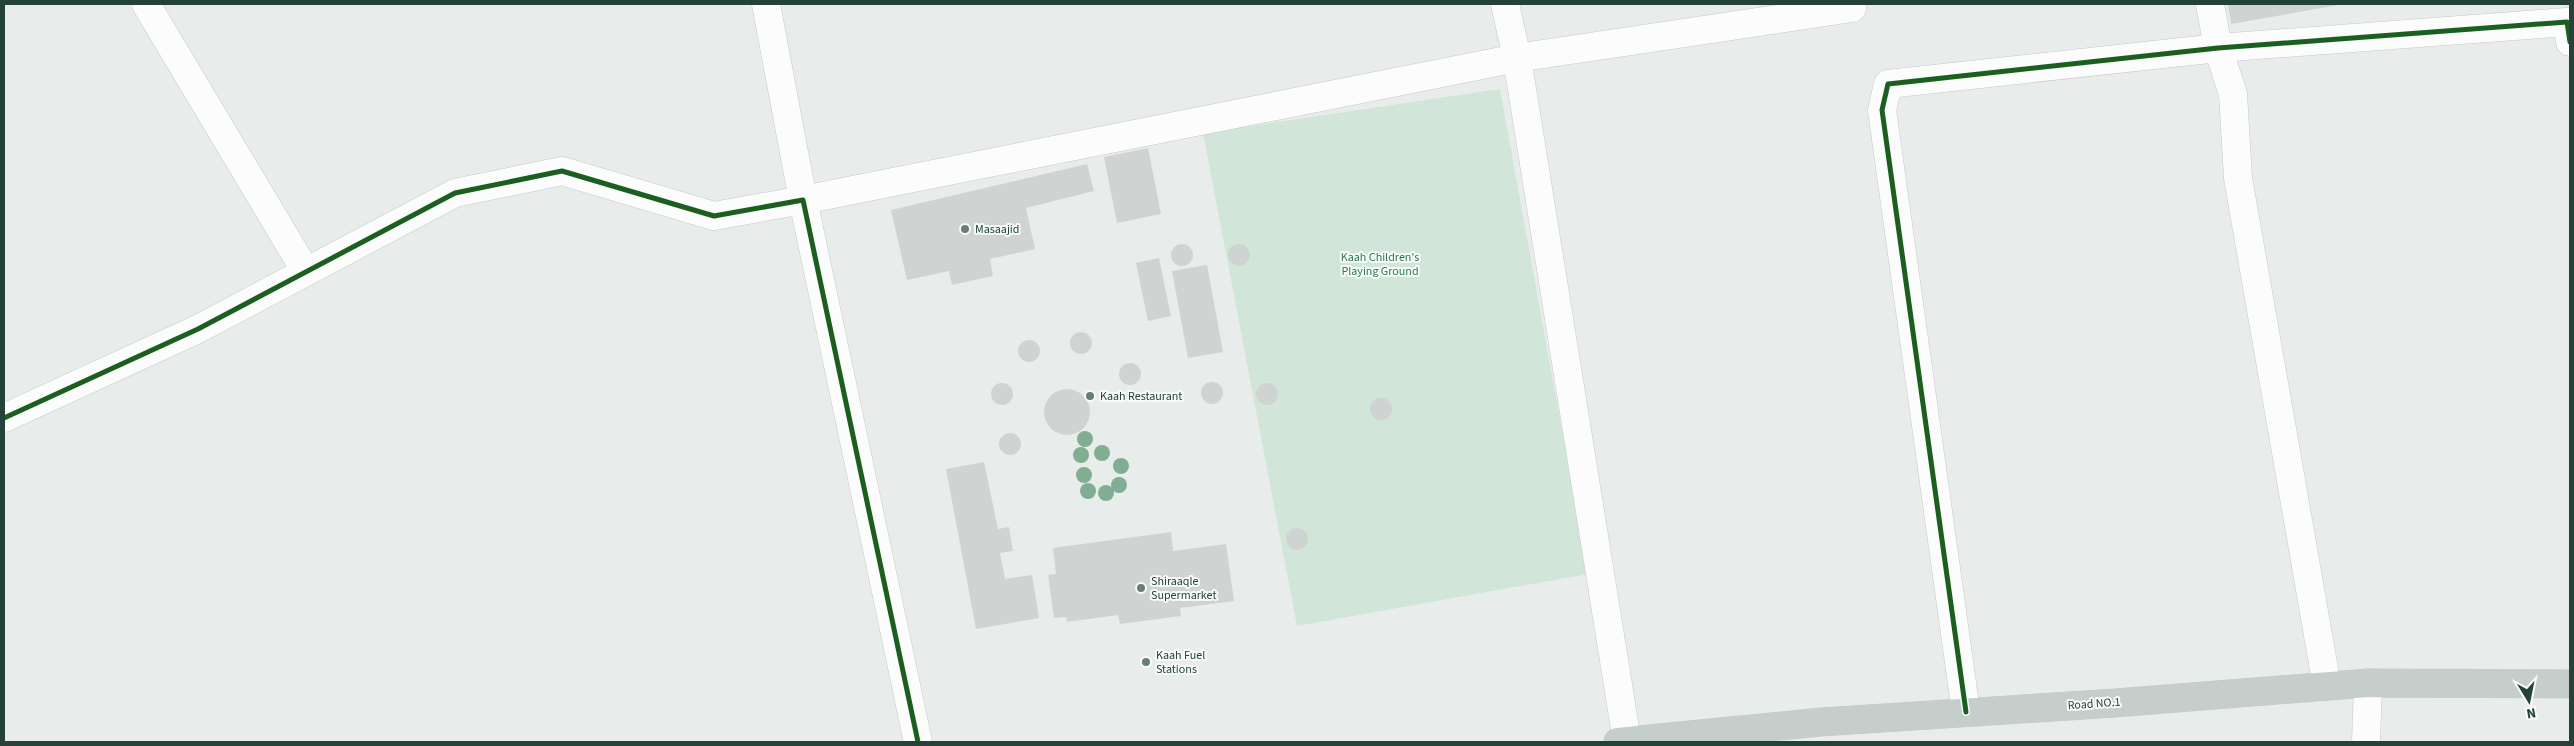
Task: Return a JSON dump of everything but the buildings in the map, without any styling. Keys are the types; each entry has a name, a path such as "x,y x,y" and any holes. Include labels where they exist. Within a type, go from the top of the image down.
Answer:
{"highway":[{"name":"Road NO.1","path":"1623,742 1821,722 2368,683 2570,684"}],"street":[{"path":"146,4 306,272"},
{"path":"766,4 803,200 918,742"},
{"path":"1505,4 1517,58 1623,742"},
{"path":"4,418 198,329 455,193 562,171 714,216 1517,58 1852,8 1852,4"},
{"path":"2210,4 2218,48 2233,94 2238,178 2327,686"},
{"path":"1966,712 1882,110 1888,84 2218,48 2569,29"},
{"path":"2366,742 2368,683"}],"green space":[{"name":"Kaah Children's Playing Ground","path":"1500,89 1588,574 1297,626 1203,133"}],"cycle path":[{"path":"1966,712 1882,110 1888,84 2218,48 2567,22 2570,42"},
{"path":"4,418 198,329 455,193 562,171 714,216 803,200 918,742"}],"place":[{"name":"Masaajid","path":"965,229"},
{"name":"Kaah Restaurant","path":"1090,396"},
{"name":"Shiraaqle Supermarket","path":"1141,588"},
{"name":"Kaah Fuel Stations","path":"1146,662"}]}
